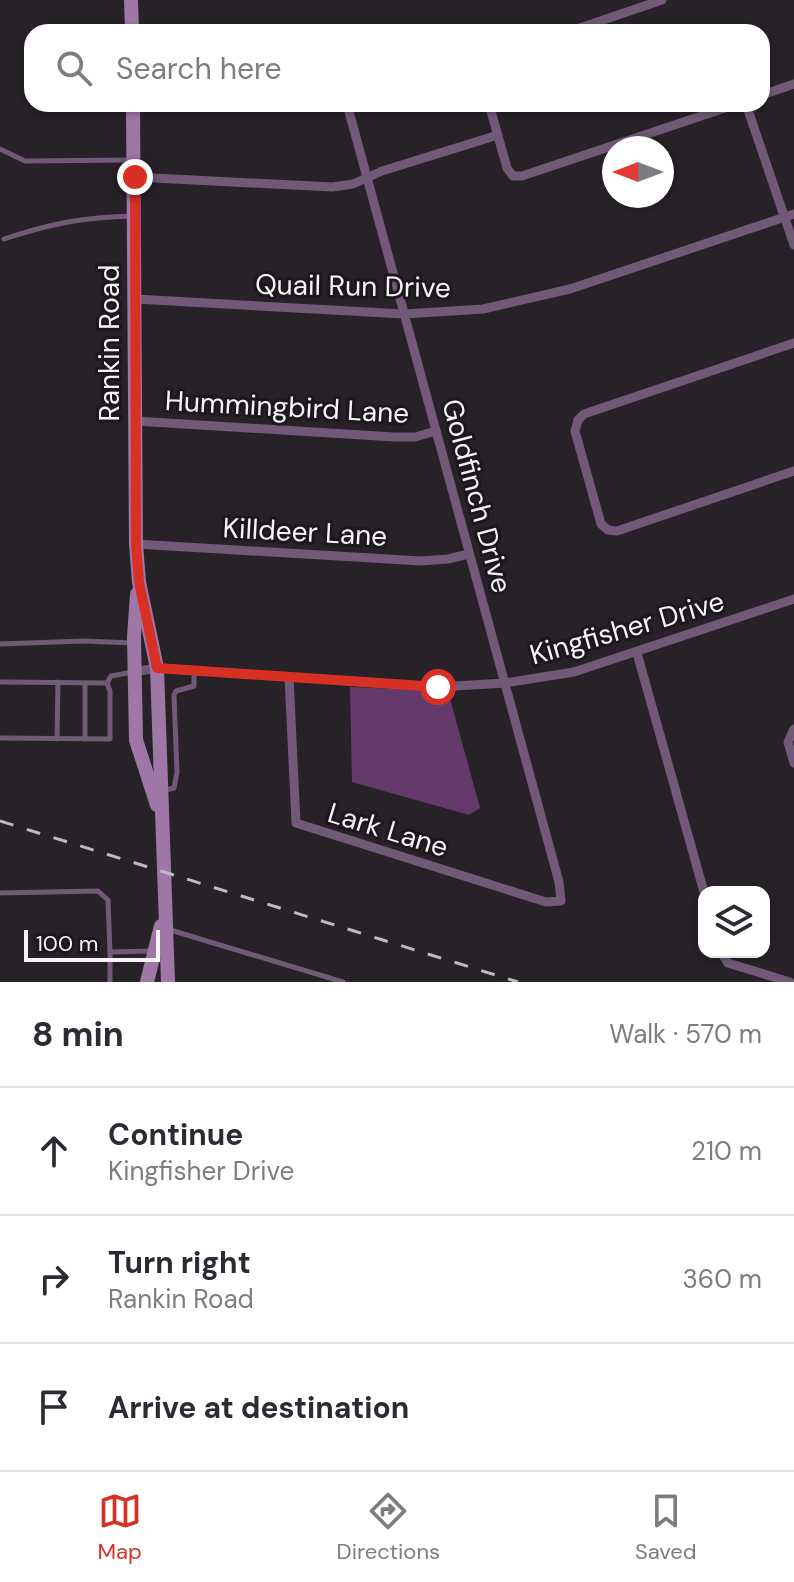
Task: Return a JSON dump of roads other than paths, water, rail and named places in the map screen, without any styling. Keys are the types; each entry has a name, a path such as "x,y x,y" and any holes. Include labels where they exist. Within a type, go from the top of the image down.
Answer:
{"street":[{"path":"131,0 132,24"},
{"path":"592,24 662,0"},
{"path":"770,92 794,84"},
{"name":"Rankin Road","path":"133,112 136,544 139,582 157,668 168,982"},
{"name":"Goldfinch Drive","path":"349,112 559,882 561,901"},
{"path":"491,112 507,168 513,176 522,176 713,112"},
{"path":"749,112 789,216 794,245"},
{"path":"135,177 314,187 353,184 434,154 498,135"},
{"name":"Quail Run Drive","path":"135,299 404,314 483,309 570,289 789,216"},
{"path":"794,343 584,414 578,420 575,431 601,524 608,530 617,531 794,471"},
{"name":"Hummingbird Lane","path":"135,421 394,437 415,437 436,431"},
{"name":"Killdeer Lane","path":"136,544 421,561 469,554"},
{"name":"Rankin Road","path":"139,582 134,643 136,740 162,818"},
{"name":"Kingfisher Drive","path":"134,672 157,668 438,687 505,683 574,672 794,599"},
{"path":"637,653 702,886"},
{"name":"Lark Lane","path":"289,677 296,823 546,902 561,901"},
{"path":"792,731 788,742 794,763"},
{"name":"Rankin Road","path":"147,982 165,911"},
{"path":"725,958 728,963 790,982"}],"lane":[{"path":"0,149 25,161 135,160"},
{"path":"4,239 64,221 135,216"},
{"path":"0,644 134,643"},
{"path":"161,791 174,788 177,772 174,695 176,691 194,686 194,671"},
{"path":"107,683 111,676 134,672"},
{"path":"0,682 107,683"},
{"path":"57,739 58,682"},
{"path":"85,683 85,739"},
{"path":"0,738 110,739 110,691 107,683"},
{"path":"159,738 175,739"},
{"path":"0,893 98,891 108,900 110,982"},
{"path":"166,929 343,982"},
{"path":"110,952 154,951"}],"railway":[{"path":"0,821 518,982"}]}
